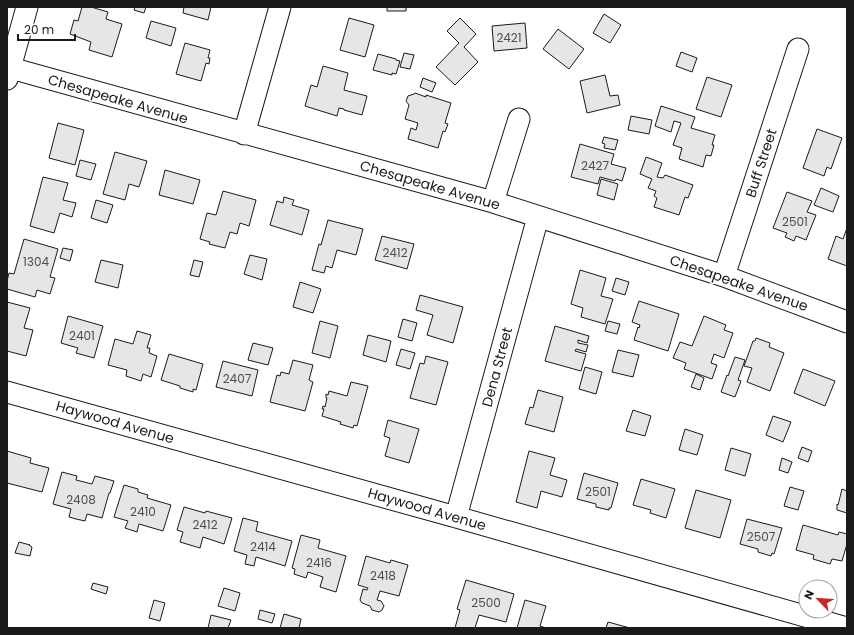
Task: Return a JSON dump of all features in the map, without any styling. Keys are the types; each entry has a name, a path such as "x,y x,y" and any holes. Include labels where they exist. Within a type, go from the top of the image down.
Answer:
{"street":[{"path":"8,72 27,7"},
{"path":"244,134 280,7"},
{"name":"Buff Street","path":"724,276 798,49"},
{"name":"Chesapeake Avenue","path":"8,72 244,134 493,202 724,276 847,322"},
{"path":"493,202 519,119"},
{"name":"Dena Street","path":"456,517 538,217"},
{"name":"Haywood Avenue","path":"7,392 847,628"}],"building":[{"path":"82,7 91,7 108,12 106,19 122,24 112,57 89,50 91,42 70,34 74,20 78,21"},
{"path":"135,7 146,7 144,13 134,10"},
{"path":"184,7 211,7 208,20 183,13"},
{"path":"387,7 406,7 406,11 387,11"},
{"path":"604,14 621,25 610,43 593,33"},
{"path":"349,18 374,25 365,57 340,50"},
{"path":"460,18 476,34 464,47 478,62 455,85 436,67 459,43 447,31"},
{"path":"151,21 176,28 171,46 146,38"},
{"path":"525,23 527,48 494,51 492,26"},
{"path":"558,29 584,49 569,69 543,49"},
{"path":"185,43 210,50 208,58 210,58 209,64 206,63 201,81 176,74"},
{"path":"681,52 697,58 692,72 676,66"},
{"path":"404,53 414,55 410,69 400,67"},
{"path":"378,54 400,61 396,74 392,73 392,75 373,70"},
{"path":"323,66 348,73 344,90 367,96 362,115 339,108 337,116 305,106 311,85 317,87"},
{"path":"605,75 610,96 618,95 620,105 587,113 580,81"},
{"path":"707,77 732,85 721,117 696,109"},
{"path":"423,78 436,83 432,92 420,87"},
{"path":"415,93 451,103 445,123 448,124 445,132 443,131 438,148 408,139 411,128 416,130 418,123 405,119 409,105 406,101 408,96"},
{"path":"661,106 695,117 691,128 715,135 711,156 706,155 703,167 679,159 682,148 673,145 681,123 674,121 671,132 655,126"},
{"path":"631,116 652,120 649,134 628,130"},
{"path":"58,123 84,130 75,165 49,158"},
{"path":"817,129 842,138 831,169 827,167 824,176 803,168"},
{"path":"604,137 618,140 615,150 604,148 605,144 602,143"},
{"path":"580,144 614,154 611,164 626,168 622,181 616,179 615,181 600,177 598,184 571,177"},
{"path":"115,152 147,161 139,187 129,184 125,200 103,194"},
{"path":"646,157 662,163 657,177 663,178 665,175 693,185 688,198 685,197 679,215 654,207 657,198 654,196 656,191 648,188 652,179 640,174"},
{"path":"80,160 96,164 91,180 76,176"},
{"path":"165,170 200,180 193,204 159,195"},
{"path":"43,177 68,183 63,200 76,203 72,217 60,213 54,233 30,226"},
{"path":"601,179 618,184 614,200 597,195"},
{"path":"821,188 839,196 833,212 814,205"},
{"path":"223,191 256,200 249,226 240,223 237,234 230,232 225,248 209,244 210,242 200,239 207,213 216,215"},
{"path":"787,192 812,201 807,212 816,215 806,240 796,236 794,241 785,237 787,233 773,228"},
{"path":"284,197 294,200 292,205 309,210 302,235 270,225 277,201 283,203"},
{"path":"96,200 113,205 107,223 91,218"},
{"path":"328,220 363,229 356,255 337,250 332,268 326,266 324,273 312,270 319,244 321,245"},
{"path":"847,228 847,266 828,259 836,236 843,239"},
{"path":"382,236 414,244 407,269 375,260"},
{"path":"24,239 58,249 50,277 55,278 50,294 37,290 35,297 7,289 9,273 14,274"},
{"path":"63,248 73,250 70,261 60,258"},
{"path":"250,255 267,259 262,280 244,274"},
{"path":"101,260 123,265 118,288 95,282"},
{"path":"194,260 203,262 199,277 190,275"},
{"path":"580,270 606,278 601,296 613,299 605,324 581,317 583,308 571,304"},
{"path":"616,278 629,282 625,295 612,291"},
{"path":"300,282 321,289 313,313 293,307"},
{"path":"420,295 463,307 453,343 427,335 433,315 416,310"},
{"path":"639,301 679,314 668,351 634,340 640,325 632,322"},
{"path":"7,302 30,308 24,328 33,330 26,356 7,351"},
{"path":"68,316 103,326 94,358 76,353 78,348 61,343"},
{"path":"704,316 726,325 724,330 733,333 724,358 714,354 711,363 717,365 712,379 684,369 686,363 673,358 680,342 692,346"},
{"path":"403,319 417,323 412,341 398,337"},
{"path":"320,321 338,326 330,358 312,353"},
{"path":"608,321 620,324 617,334 605,331"},
{"path":"555,326 589,336 587,343 578,340 578,343 588,345 586,352 576,349 575,351 586,354 581,371 545,361"},
{"path":"137,331 151,335 147,348 150,348 149,353 157,356 151,377 143,374 141,381 126,376 127,370 108,365 115,339 133,344"},
{"path":"368,335 391,341 386,362 363,355"},
{"path":"756,338 770,343 769,347 784,353 770,391 747,382 752,368 744,366 753,341 755,341"},
{"path":"253,343 273,348 268,365 248,360"},
{"path":"401,349 415,353 410,369 396,365"},
{"path":"618,350 639,355 633,377 612,372"},
{"path":"169,354 203,364 196,390 193,389 193,392 161,380"},
{"path":"426,356 448,362 436,405 410,398 420,363 424,364"},
{"path":"735,357 745,360 738,380 741,381 735,397 721,392"},
{"path":"293,360 313,365 309,380 313,382 305,411 270,402 277,375 280,376 281,372 289,374"},
{"path":"223,361 258,370 252,396 216,387"},
{"path":"585,367 602,372 596,394 579,389"},
{"path":"803,369 835,381 825,406 794,393"},
{"path":"696,374 704,378 700,390 691,387"},
{"path":"351,382 368,386 357,426 354,425 353,428 340,424 341,422 322,416 324,409 322,409 323,406 325,407 327,398 326,394 328,395 329,391 347,396"},
{"path":"538,390 563,397 554,432 525,424 530,407 533,408"},
{"path":"633,410 651,416 645,436 626,431"},
{"path":"773,416 791,422 783,442 766,435"},
{"path":"388,420 419,429 409,463 385,456 390,438 384,436"},
{"path":"685,429 703,435 697,455 679,450"},
{"path":"802,447 812,451 808,462 798,458"},
{"path":"731,448 751,454 745,476 725,470"},
{"path":"7,451 31,458 30,463 49,468 42,492 7,483"},
{"path":"529,451 555,458 550,475 567,480 562,497 541,491 537,508 516,502"},
{"path":"782,458 792,462 788,473 779,470"},
{"path":"62,472 77,476 76,480 92,484 95,476 114,481 102,518 87,514 85,521 69,517 71,509 53,504"},
{"path":"584,473 618,483 611,508 609,508 609,510 596,507 596,504 577,499"},
{"path":"641,479 675,489 666,518 650,513 651,510 633,505"},
{"path":"124,485 138,489 138,492 148,495 147,498 171,505 163,531 139,524 137,532 125,528 128,521 114,517"},
{"path":"790,487 804,491 798,510 784,506"},
{"path":"842,489 847,491 847,513 837,510 837,504 838,505"},
{"path":"696,490 731,500 720,538 685,528"},
{"path":"184,507 232,518 224,544 203,537 200,548 180,542 183,532 177,530"},
{"path":"243,518 258,522 256,531 292,541 285,566 256,557 254,566 245,564 247,555 234,551"},
{"path":"747,519 782,528 774,554 772,553 771,556 758,552 758,549 740,544"},
{"path":"803,525 838,535 839,532 847,534 847,544 842,561 832,559 830,564 813,559 814,555 796,550"},
{"path":"301,535 320,540 318,548 346,556 336,592 320,587 323,577 308,572 306,578 294,574 295,569 292,568"},
{"path":"19,542 32,547 30,556 15,553"},
{"path":"366,556 390,563 391,560 408,565 399,596 380,591 377,600 381,601 384,606 379,612 372,610 370,606 362,603 360,600 363,589 367,590 368,588 358,585"},
{"path":"466,580 514,594 506,622 479,615 475,628 455,628 460,610 457,609"},
{"path":"93,583 108,587 106,594 91,589"},
{"path":"224,588 240,593 235,611 218,606"},
{"path":"154,600 165,603 160,621 149,618"},
{"path":"525,600 546,606 540,626 546,628 517,628"},
{"path":"260,610 275,614 272,623 258,619"},
{"path":"284,614 301,619 299,628 280,628"},
{"path":"211,615 231,620 228,628 208,628"},
{"path":"608,622 630,628 606,628"}]}
